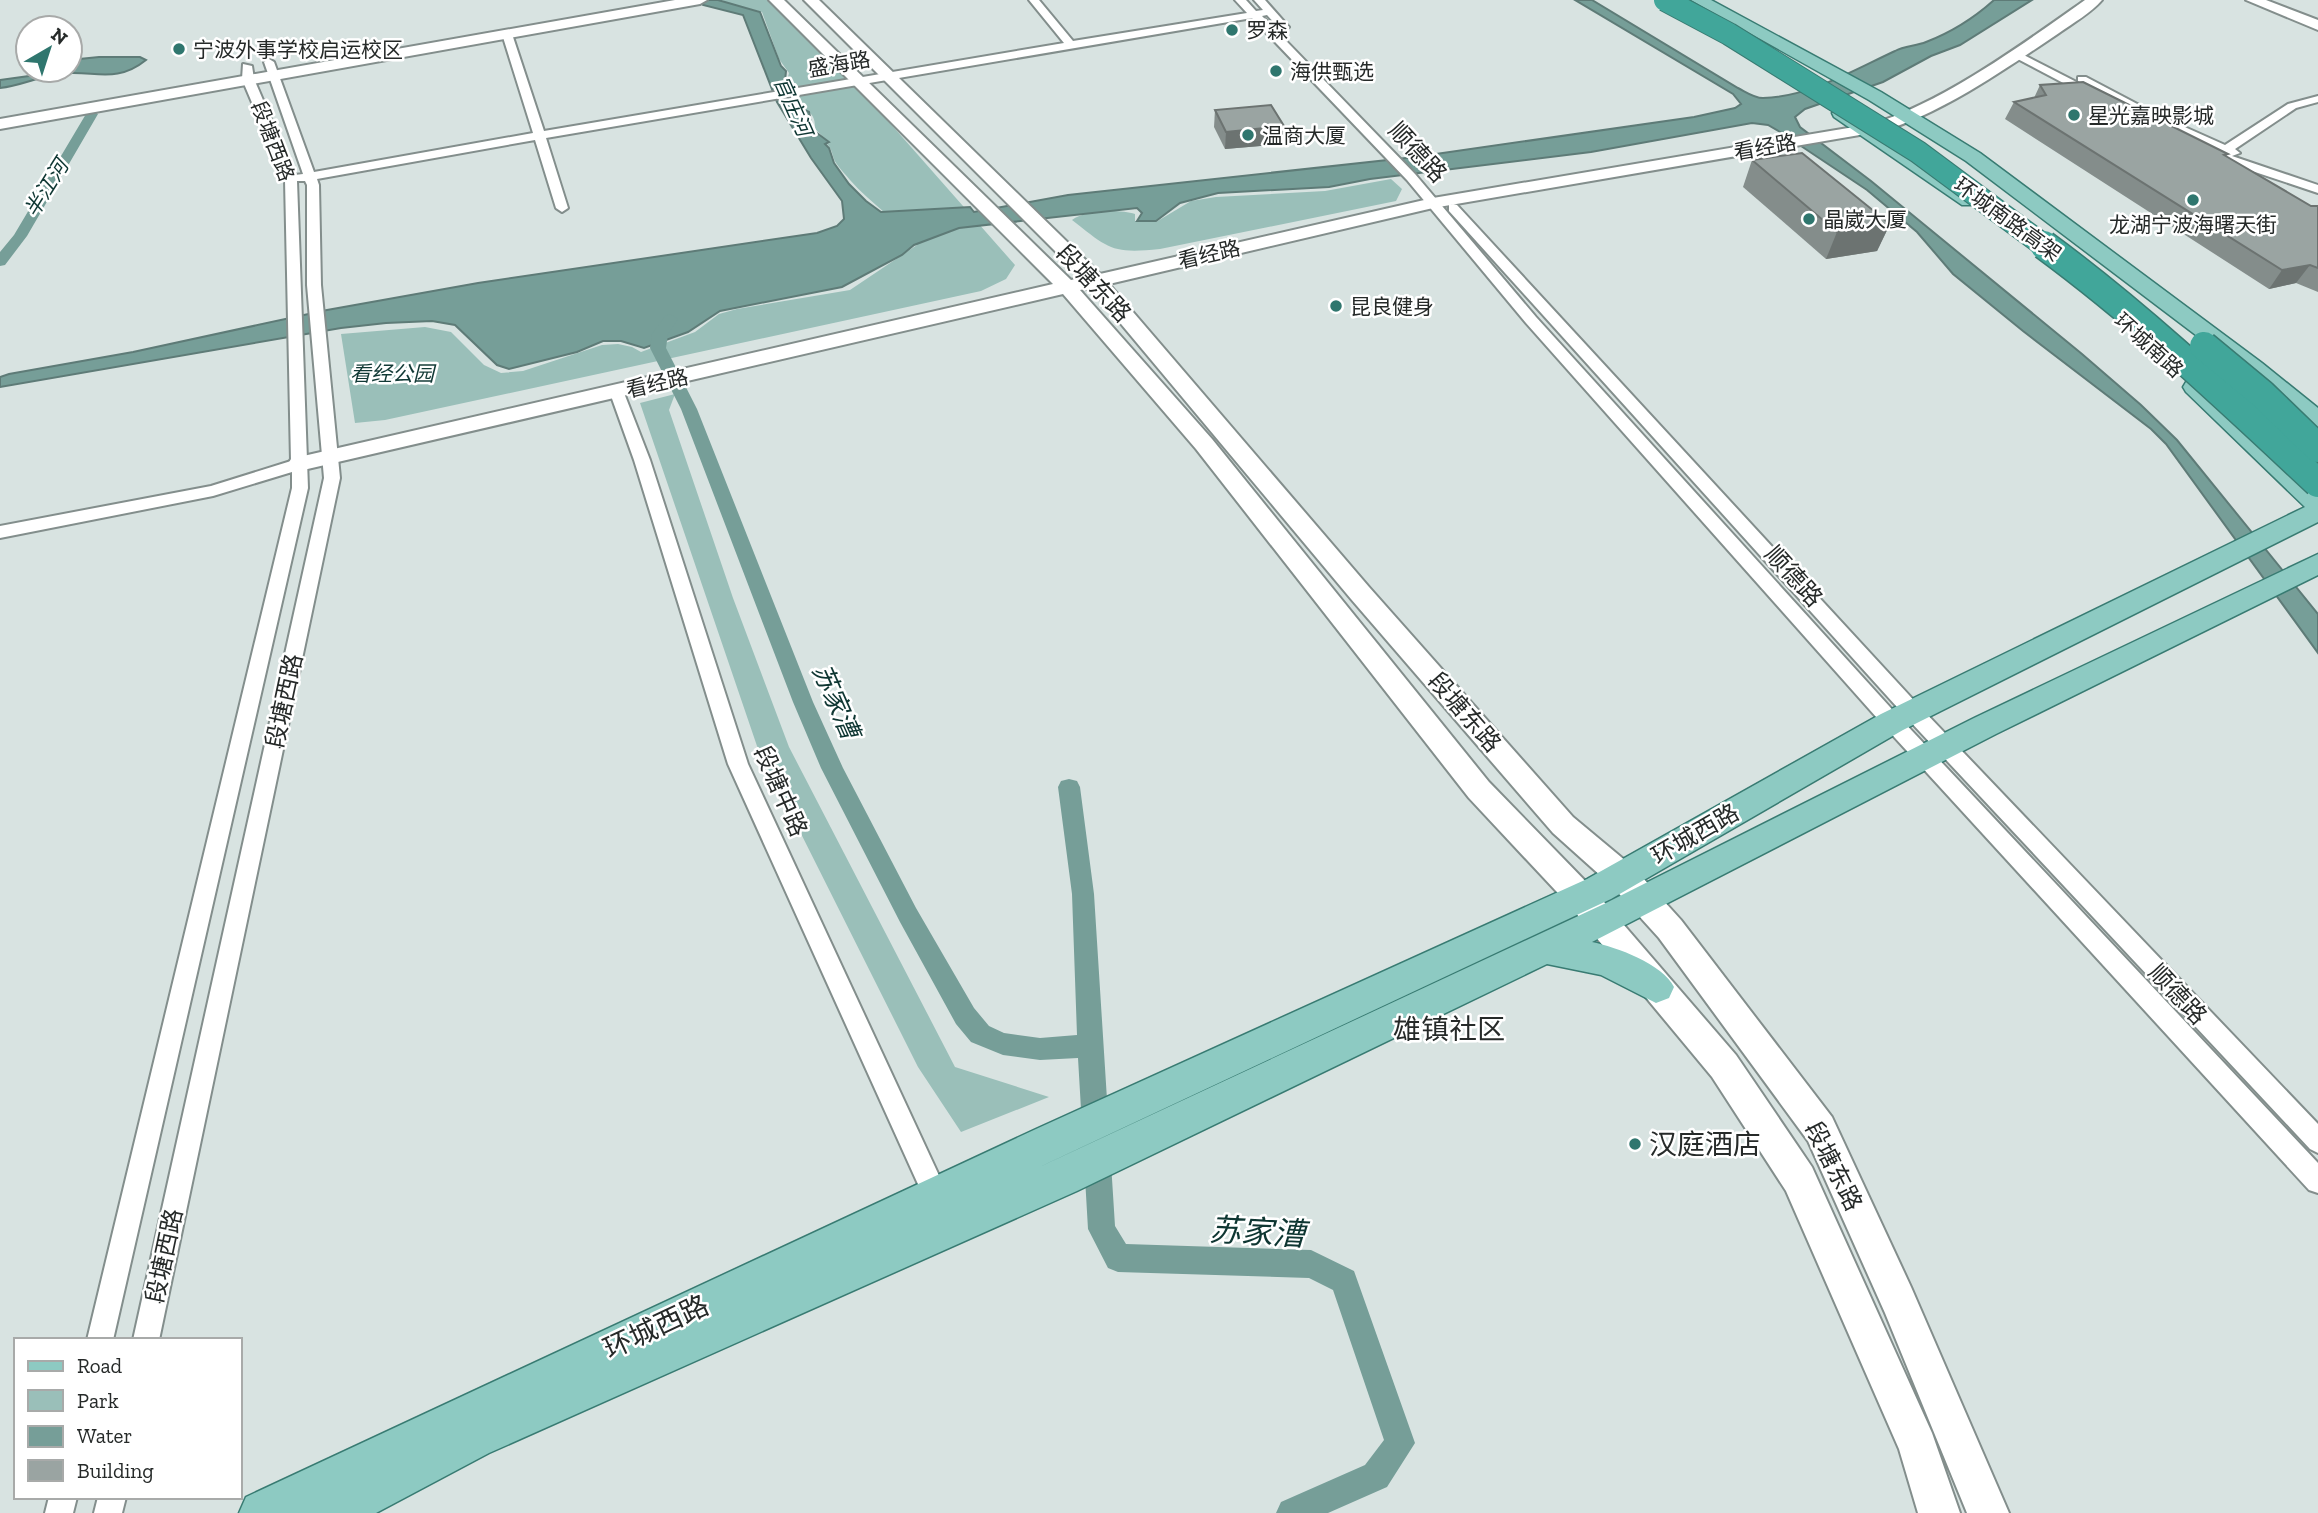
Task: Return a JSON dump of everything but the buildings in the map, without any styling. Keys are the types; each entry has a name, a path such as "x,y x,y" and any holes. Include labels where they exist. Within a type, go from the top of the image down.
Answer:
{"highway":[{"name":"环城南路高架","path":"1665,0 1729,34 1918,152 2101,287 2197,370 2318,483"},
{"name":"环城南路高架","path":"1681,0 1896,121 2121,278 2262,394 2318,448"}],"main road":[{"path":"0,124 629,0"},
{"path":"270,69 507,34 700,0"},
{"name":"段塘东路","path":"776,0 1066,286 1204,444 1479,790 1591,909 1724,1066 1799,1179 1918,1447 1939,1513"},
{"name":"段塘东路","path":"811,0 885,76 1096,280 1360,593 1563,825 1633,888 1670,929 1820,1129 1898,1300 1988,1513"},
{"name":"环城南路","path":"1651,0 1788,79 1967,199 2134,329 2318,504"},
{"name":"环城南路","path":"1699,0 1875,96 1973,157 2066,224 2254,368 2318,421"},
{"name":"看经路","path":"299,464 1440,202 1810,140 1856,124 1886,125 2020,51 2095,0"},
{"path":"2253,0 2318,25"},
{"path":"0,109 138,85 248,73"},
{"name":"环城西路","path":"1633,888 1903,717 2318,511"},
{"name":"环城西路","path":"329,1513 473,1437 1056,1159 1160,1091 1591,909 1936,752 2318,562"},
{"name":"环城西路","path":"262,1513 936,1195 1161,1129 1545,947 1591,909"},
{"path":"1545,947 1608,961 1656,987"}],"street":[{"path":"1034,0 1072,45"},
{"name":"顺德路","path":"1240,0 1390,155 1417,176"},
{"name":"顺德路","path":"1259,0 1403,153 1417,176 1531,320 1936,752 2318,1141"},
{"name":"盛海路","path":"291,180 814,87 1269,12"},
{"path":"507,34 562,208"},
{"path":"2020,51 2222,153 2318,189"},
{"name":"段塘西路","path":"146,1338 332,478 319,338 313,185 270,69"},
{"name":"段塘西路","path":"100,1338 300,488 291,180 248,73"},
{"path":"2222,153 2292,106 2318,99"},
{"path":"2222,153 2318,181"},
{"name":"段塘中路","path":"617,393 646,473 738,764 936,1195"},
{"path":"0,532 213,491 299,464"},
{"name":"顺德路","path":"1936,752 2318,1181"}],"green space":[{"name":"看经公园","path":"767,0 785,14 859,88 1015,265 1006,279 981,291 385,420 355,423 341,334 425,327 451,332 484,365 501,373 523,371 602,345 618,344 641,352 695,332 719,314 850,290 917,245 843,172 827,144 830,143 815,129 812,116 795,103 787,81 789,73 779,59 762,12 721,1"},
{"path":"1391,179 1402,189 1396,201 1160,249 1121,250 1103,243 1072,220 1093,212 1111,211 1135,214 1135,221 1156,222 1191,201 1216,197 1325,191"},
{"path":"675,394 669,410 733,598 789,747 955,1067 1049,1097 961,1132 918,1067 757,746 640,403"}],"water":[{"name":"官庄河","path":"701,0 718,0 760,12 781,66 786,71 785,81 793,104 809,112 813,130 829,142 825,144 834,163 866,201 881,212 970,207 974,212 1068,195 1415,157 1694,117 1735,108 1741,104 1733,94 1575,0 1592,0 1738,88 1763,98 1814,88 1899,49 1936,38 1979,13 1994,0 2032,0 1960,45 1931,56 1883,82 1805,109 1795,117 1800,127 1871,181 2082,354 2177,440 2318,614 2318,653 2166,444 2151,429 1953,274 1917,232 1867,190 1768,125 1752,123 1591,152 1370,179 1329,187 1218,193 1180,203 1156,221 1137,221 1142,213 1137,208 959,228 914,245 902,255 842,287 720,311 688,332 644,348 621,341 603,341 577,352 509,369 497,365 455,325 432,321 341,328 0,387 0,377 9,374 133,352 327,310 478,283 817,233 837,226 844,219 842,201 811,158 777,102 743,15 703,5"},
{"path":"140,57 146,60 124,72 104,74 84,73 84,59"},
{"path":"14,78 14,84 18,84 0,88 0,80"}],"waterway":[{"name":"半江河","path":"0,262 20,236 92,114"},
{"name":"苏家漕","path":"670,319 660,334 658,348 689,409 803,702 832,768 908,915 965,1016 980,1034 1003,1044 1040,1049 1089,1046"},
{"name":"苏家漕","path":"1069,787 1083,894 1102,1229 1118,1258 1311,1264 1344,1281 1400,1443 1376,1476 1292,1513"}],"place":[{"name":"罗森","path":"1232,30"},
{"name":"宁波外事学校启运校区","path":"179,49"},
{"name":"海供甄选","path":"1276,71"},
{"name":"星光嘉映影城","path":"2074,115"},
{"name":"温商大厦","path":"1248,135"},
{"name":"龙湖宁波海曙天街","path":"2193,200"},
{"name":"晶崴大厦","path":"1809,219"},
{"name":"昆良健身","path":"1336,306"},
{"name":"汉庭酒店","path":"1635,1144"}],"district":[{"name":"雄镇社区","path":"1449,1029"}]}
